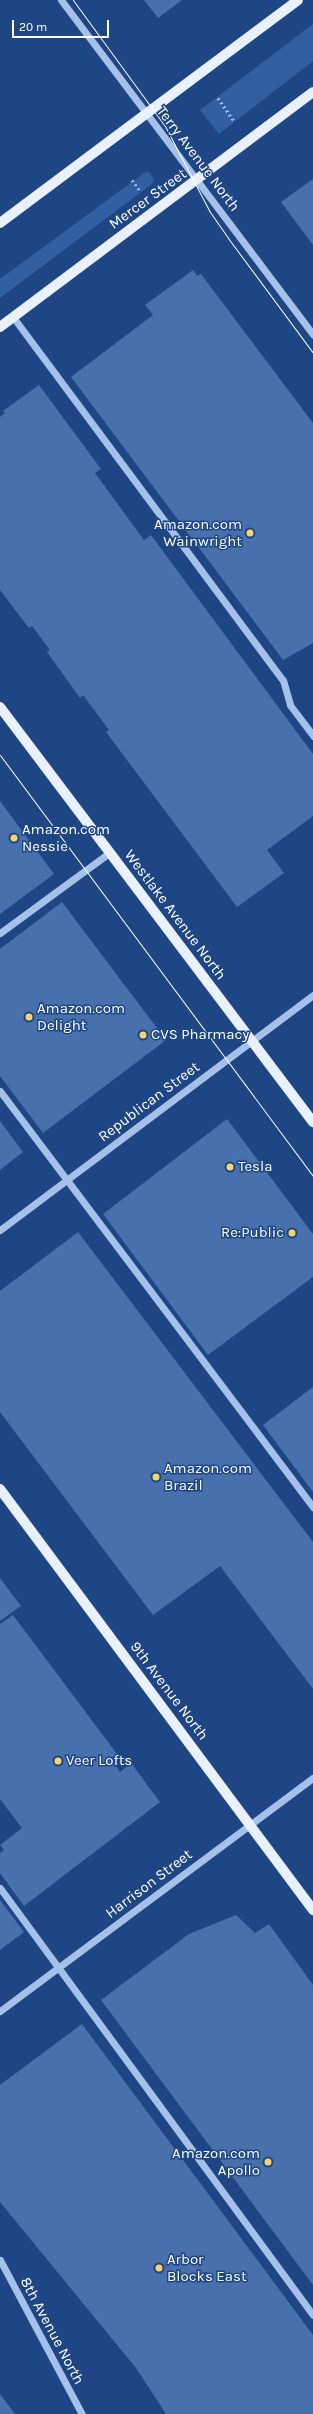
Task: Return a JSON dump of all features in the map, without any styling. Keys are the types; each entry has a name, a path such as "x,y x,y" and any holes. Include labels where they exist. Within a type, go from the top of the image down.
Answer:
{"main road":[{"path":"0,222 298,0"},
{"name":"Mercer Street","path":"0,327 198,181 313,92"},
{"name":"Westlake Avenue North","path":"0,707 313,1122"},
{"name":"9th Avenue North","path":"0,1489 313,1910"}],"street":[{"name":"Terry Avenue North","path":"61,0 148,113 313,335"},
{"path":"13,317 283,680 290,705 313,736"},
{"path":"0,933 109,853"},
{"name":"Republican Street","path":"0,1230 313,994"},
{"path":"0,1091 313,1507"},
{"name":"Harrison Street","path":"0,2011 313,1778"},
{"path":"0,1888 60,1967 313,2315"},
{"name":"8th Avenue North","path":"0,2260 82,2414"}],"path":[{"path":"218,98 236,122"},
{"path":"132,180 141,192"}],"shaded area":[{"path":"313,24 313,61 219,134 200,110"},
{"path":"149,172 154,180 152,184 0,298 0,279 144,173"}],"building":[{"path":"144,0 182,0 158,18"},
{"path":"313,179 313,245 281,202"},
{"name":"Amazon.com Wainwright","path":"193,270 197,276 201,274 313,423 313,643 283,660 71,377 153,315 145,305"},
{"path":"39,385 101,469 95,473 144,540 151,535 313,754 313,816 267,850 284,873 237,907 106,732 109,730 83,695 80,698 47,652 50,650 32,626 29,628 0,590 0,417 5,413 3,411"},
{"name":"Amazon.com Nessie","path":"0,801 54,874 0,914"},
{"path":"62,902 166,1040 43,1133 0,1076 0,949"},
{"path":"227,1119 313,1234 313,1277 208,1355 103,1214"},
{"path":"0,1121 23,1152 0,1170"},
{"name":"Amazon.com Brazil","path":"78,1232 313,1542 313,1689 220,1566 153,1615 0,1412 0,1291"},
{"path":"313,1387 313,1492 263,1425"},
{"path":"0,1578 21,1606 0,1621"},
{"name":"Veer Lofts","path":"13,1615 120,1758 114,1763 120,1772 131,1763 160,1802 24,1906 0,1873 0,1853 4,1850 0,1845 22,1828 0,1799 0,1624"},
{"path":"0,1900 24,1932 0,1950"},
{"name":"Amazon.com Apollo","path":"236,1915 255,1933 269,1924 313,1985 313,2285 101,2000 189,1934"},
{"name":"Arbor Blocks East","path":"82,2024 313,2335 313,2414 166,2414 136,2368 0,2202 0,2085"},
{"path":"0,2394 15,2414 0,2414"}],"tram line":[{"path":"73,0 165,126 210,212 313,353"},
{"path":"0,755 313,1176"}],"place":[{"name":"Amazon.com Wainwright","path":"250,533"},
{"name":"Amazon.com Nessie","path":"14,838"},
{"name":"Amazon.com Delight","path":"29,1017"},
{"name":"CVS Pharmacy","path":"143,1035"},
{"name":"Tesla","path":"230,1167"},
{"name":"Re:Public","path":"292,1233"},
{"name":"Amazon.com Brazil","path":"156,1477"},
{"name":"Veer Lofts","path":"58,1761"},
{"name":"Amazon.com Apollo","path":"268,2162"},
{"name":"Arbor Blocks East","path":"159,2268"}]}
